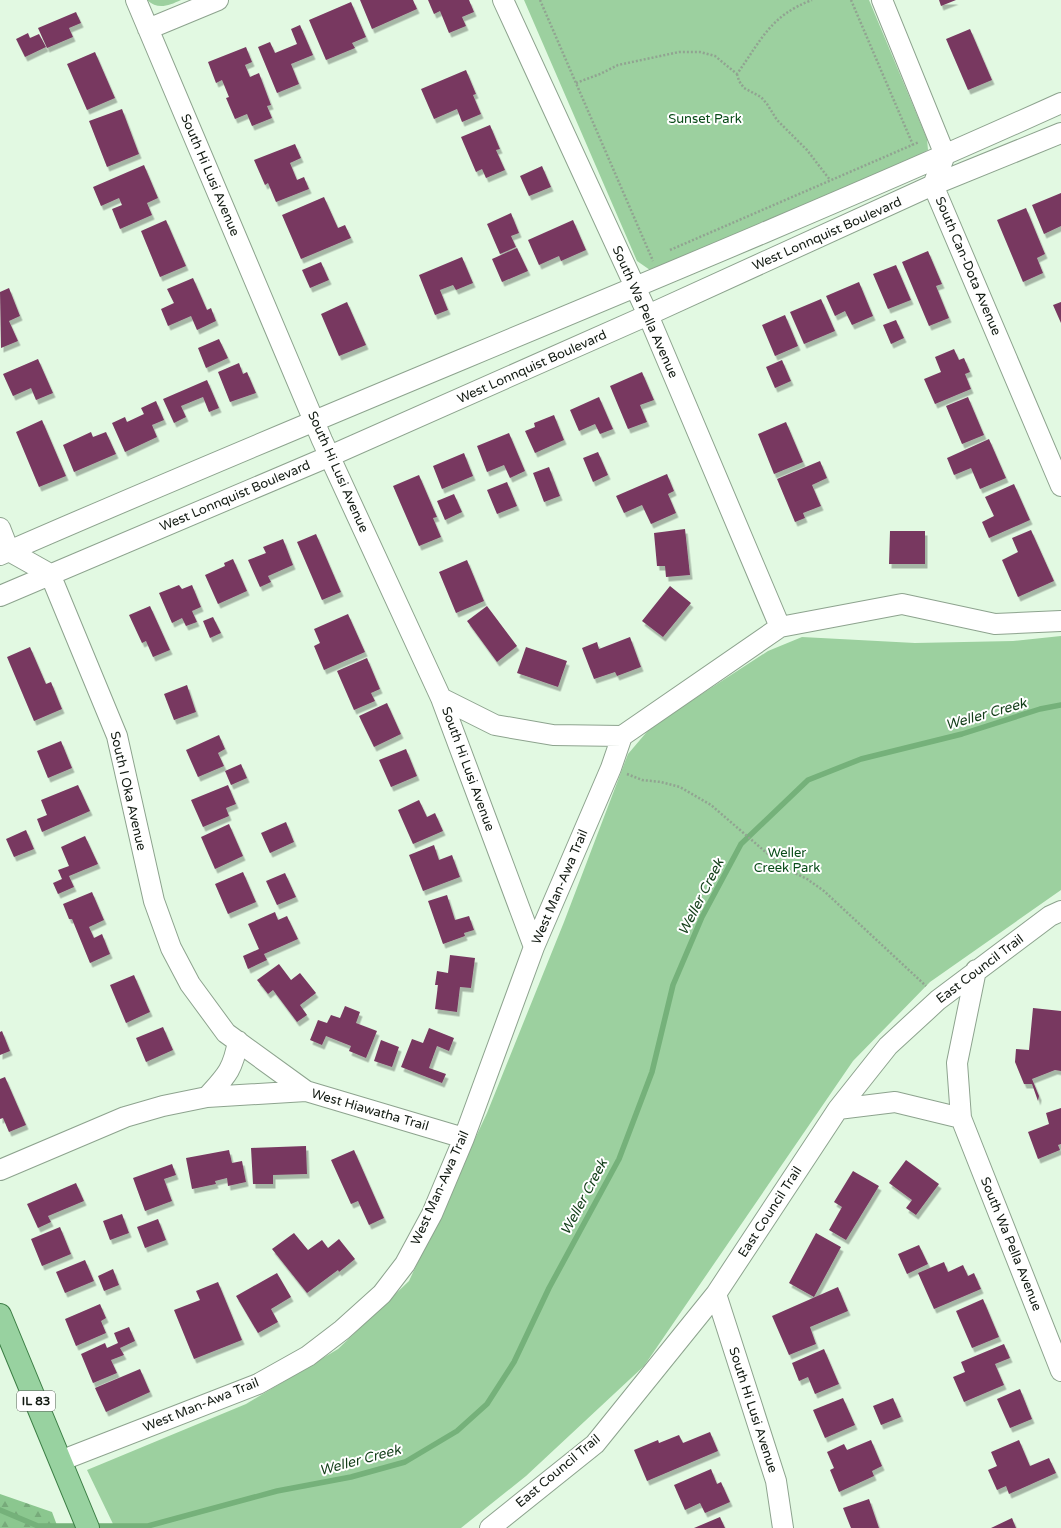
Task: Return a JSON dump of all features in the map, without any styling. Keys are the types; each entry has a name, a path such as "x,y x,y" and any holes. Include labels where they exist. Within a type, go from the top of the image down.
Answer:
{"main road":[{"name":"IL 83","path":"0,1315 88,1528"}],"street":[{"name":"South Hi Lusi Avenue","path":"136,0 314,421 442,698 534,947"},
{"path":"148,29 218,0"},
{"name":"South Wa Pella Avenue","path":"503,0 648,315 780,627"},
{"path":"882,0 945,155"},
{"name":"West Lonnquist Boulevard","path":"5,553 945,155 1061,103"},
{"name":"West Lonnquist Boulevard","path":"0,596 330,456 648,315 933,185 1061,133"},
{"name":"South Can-Dota Avenue","path":"945,155 933,185 1061,486"},
{"path":"0,528 5,553 50,574"},
{"name":"South I Oka Avenue","path":"50,574 117,736 154,901 171,948 190,984 226,1033 306,1091"},
{"path":"442,698 495,725 553,735 622,736 780,627 902,604 995,624 1061,622"},
{"name":"West Man-Awa Trail","path":"60,1461 258,1384 308,1356 342,1330 382,1294 405,1264 432,1214 464,1138 534,947 611,768 622,736"},
{"name":"East Council Trail","path":"490,1528 595,1444 716,1294 838,1109 888,1046 938,1000 976,970 1050,916 1061,911"},
{"name":"South Wa Pella Avenue","path":"976,970 957,1063 961,1118 1061,1371"},
{"path":"207,1097 224,1079 234,1063 238,1042"},
{"name":"West Hiawatha Trail","path":"0,1170 125,1117 163,1106 207,1097 306,1091 464,1138"},
{"path":"838,1109 895,1102 961,1118"},
{"name":"South Hi Lusi Avenue","path":"716,1294 776,1481 783,1528"}],"path":[{"path":"540,0 654,263"},
{"path":"737,74 773,23 785,13 812,0"},
{"path":"851,0 913,145"},
{"path":"576,83 618,65 679,52 700,52 715,56 737,74 739,81 744,88 761,97 777,120 807,150 830,181"},
{"path":"666,252 920,142"},
{"path":"646,260 659,255"},
{"path":"611,768 642,780 661,782 680,787 710,805 738,827 783,867 807,879 824,891 922,980 938,1000"}],"green space":[{"path":"147,0 181,0 172,4 159,6"},
{"name":"Sunset Park","path":"524,0 869,0 927,139 928,150 910,160 650,270 637,261"},
{"name":"Weller Creek Park","path":"1061,636 1061,890 930,982 853,1061 644,1366 526,1476 461,1528 115,1528 87,1470 246,1404 338,1349 409,1281 487,1113 564,922 628,754 651,727 768,651 802,637 915,643 1013,641"},
{"path":"0,1494 52,1512 58,1528 0,1528"}],"building":[{"path":"360,0 413,0 417,9 372,29"},
{"path":"428,0 469,0 474,12 462,17 466,26 449,33 440,11 434,14"},
{"path":"939,0 956,0 941,6"},
{"path":"351,2 366,37 352,43 355,48 326,60 309,20"},
{"path":"76,12 81,23 69,28 73,37 47,48 38,28"},
{"path":"300,25 313,55 291,64 299,84 277,93 258,47 270,42 275,53 297,44 291,29"},
{"path":"970,29 992,80 968,90 946,39"},
{"path":"28,33 30,38 39,34 46,47 25,57 16,39"},
{"path":"246,47 252,62 245,65 250,77 259,73 271,105 267,106 272,118 252,126 247,114 235,119 226,98 229,97 222,80 216,83 208,62"},
{"path":"95,52 115,98 87,110 67,64"},
{"path":"466,70 476,94 473,95 481,114 462,122 457,109 434,119 421,89"},
{"path":"122,109 139,154 107,167 89,121"},
{"path":"490,125 500,149 496,150 505,170 486,178 482,169 476,172 461,137"},
{"path":"295,144 301,158 290,163 297,180 304,177 309,189 276,202 268,183 265,185 254,160"},
{"path":"144,165 158,198 147,203 152,215 120,229 112,209 122,205 119,198 101,206 93,187"},
{"path":"542,166 551,187 529,196 520,176"},
{"path":"1061,193 1061,226 1044,234 1032,205"},
{"path":"324,197 338,228 345,225 351,238 301,259 282,215"},
{"path":"1026,208 1045,254 1037,258 1043,273 1023,282 997,220"},
{"path":"511,213 519,233 511,236 516,247 500,254 487,224"},
{"path":"166,220 186,266 160,277 141,231"},
{"path":"573,220 586,250 561,261 559,256 539,265 528,240"},
{"path":"517,248 528,271 502,282 492,259"},
{"path":"928,251 942,284 936,286 949,318 929,326 902,262"},
{"path":"462,257 473,283 456,290 453,285 440,290 448,310 435,315 419,275"},
{"path":"321,262 329,280 310,288 302,270"},
{"path":"896,265 911,300 888,309 873,274"},
{"path":"193,278 207,310 211,308 216,321 197,330 191,316 168,326 161,309 174,303 167,289"},
{"path":"859,282 873,316 852,325 845,311 835,316 826,296"},
{"path":"9,288 20,316 9,321 18,341 1,348 0,292"},
{"path":"821,299 835,331 804,344 790,312"},
{"path":"347,302 366,345 339,356 321,314"},
{"path":"1061,302 1061,323 1053,305"},
{"path":"785,315 798,346 775,356 762,325"},
{"path":"896,320 904,338 891,344 883,325"},
{"path":"219,339 228,358 206,368 198,348"},
{"path":"954,349 959,360 964,358 970,372 965,374 971,389 935,404 924,379 941,372 935,357"},
{"path":"38,359 53,393 36,400 31,388 13,396 3,374"},
{"path":"782,360 791,381 775,388 766,367"},
{"path":"239,363 243,374 247,372 256,393 230,402 218,372"},
{"path":"642,372 654,400 640,405 647,422 628,429 610,386"},
{"path":"207,380 219,408 209,412 203,397 181,406 186,417 174,423 163,399"},
{"path":"599,397 613,429 600,434 595,424 579,431 570,410"},
{"path":"968,397 984,435 962,444 946,406"},
{"path":"156,401 164,420 152,425 157,437 125,452 112,423 125,417 127,422 144,414 141,408"},
{"path":"554,415 564,440 535,453 525,431 535,427 534,423"},
{"path":"42,420 66,476 39,487 16,432"},
{"path":"786,422 803,462 774,474 758,434"},
{"path":"91,432 93,437 106,432 116,454 74,472 63,445"},
{"path":"509,433 525,471 510,478 504,465 487,472 477,446"},
{"path":"989,439 1006,478 980,489 971,468 954,475 947,458"},
{"path":"598,452 608,475 593,482 583,458"},
{"path":"464,453 473,476 442,489 433,466"},
{"path":"820,461 827,478 812,485 821,506 803,513 805,518 795,522 777,479"},
{"path":"549,467 560,496 544,502 533,473"},
{"path":"667,474 674,491 668,494 676,513 651,524 642,505 624,513 616,496"},
{"path":"419,475 437,517 433,518 441,537 419,546 393,486"},
{"path":"507,482 517,506 497,514 487,490"},
{"path":"1014,484 1030,520 989,538 982,522 994,516 985,497"},
{"path":"454,494 462,512 445,520 437,501"},
{"path":"685,529 690,575 666,577 665,566 657,566 654,533"},
{"path":"1031,530 1054,581 1018,597 1002,560 1018,552 1012,538"},
{"path":"890,531 925,531 925,564 889,564"},
{"path":"316,534 341,592 322,600 297,542"},
{"path":"283,539 293,565 268,576 271,582 260,587 248,560 266,553 263,547"},
{"path":"233,559 247,591 218,604 205,575 225,566 224,563"},
{"path":"467,560 484,601 456,613 439,572"},
{"path":"179,585 182,589 192,585 201,607 192,611 197,622 186,626 182,618 172,623 159,593"},
{"path":"670,586 691,603 663,637 642,621"},
{"path":"150,606 170,650 153,657 146,641 142,643 129,615"},
{"path":"487,606 517,646 497,662 467,621"},
{"path":"348,614 365,652 324,670 314,646 320,643 314,629"},
{"path":"213,617 221,633 210,638 203,621"},
{"path":"630,637 641,667 617,676 615,672 594,679 582,648 597,642 599,649"},
{"path":"30,647 46,684 51,682 62,709 34,721 7,657"},
{"path":"526,647 567,661 558,687 517,673"},
{"path":"367,658 380,689 371,693 375,701 354,710 337,671"},
{"path":"187,685 196,712 174,720 164,694"},
{"path":"387,703 401,734 374,747 359,716"},
{"path":"219,735 225,749 218,753 224,766 198,777 186,750"},
{"path":"61,741 72,768 48,778 37,751"},
{"path":"406,749 417,776 391,787 379,760"},
{"path":"241,764 247,778 231,785 225,771"},
{"path":"78,785 90,811 42,832 37,819 47,815 41,800"},
{"path":"228,785 236,804 226,808 229,816 203,827 191,800"},
{"path":"419,800 427,817 435,813 443,831 413,844 398,810"},
{"path":"286,822 294,842 270,853 261,833"},
{"path":"229,824 243,856 215,869 201,837"},
{"path":"26,830 34,849 14,857 6,839"},
{"path":"85,836 98,864 69,876 74,887 58,894 53,883 62,879 58,870 69,866 61,847"},
{"path":"434,845 439,860 452,855 460,877 423,891 409,855"},
{"path":"243,872 256,902 228,914 215,884"},
{"path":"285,873 296,897 277,905 266,881"},
{"path":"92,892 104,920 89,927 94,938 102,934 110,954 90,963 72,919 69,919 63,904"},
{"path":"447,895 455,920 469,916 474,930 464,933 465,936 443,944 428,901"},
{"path":"275,912 278,920 287,916 298,939 264,954 267,960 248,969 243,956 259,949 248,924"},
{"path":"450,955 475,958 471,988 460,987 457,1012 435,1009 438,985 435,985 437,971 448,973"},
{"path":"279,964 291,980 300,973 316,993 300,1005 307,1015 297,1022 273,990 268,994 257,980"},
{"path":"134,975 150,1012 126,1023 110,985"},
{"path":"345,1006 360,1012 356,1023 377,1031 366,1058 349,1051 351,1046 326,1036 322,1045 310,1040 318,1020 327,1023 331,1015 340,1018"},
{"path":"1033,1008 1061,1011 1061,1071 1055,1070 1032,1079 1039,1096 1038,1101 1032,1084 1024,1084 1015,1062 1016,1049 1029,1050"},
{"path":"163,1027 173,1050 146,1062 136,1038"},
{"path":"429,1028 454,1038 449,1051 437,1046 429,1068 446,1074 442,1083 401,1067 412,1039 423,1043"},
{"path":"2,1031 10,1051 0,1055 0,1032"},
{"path":"381,1040 399,1047 392,1067 374,1061"},
{"path":"5,1077 26,1125 9,1132 3,1118 0,1119 0,1079"},
{"path":"1061,1108 1061,1144 1058,1145 1060,1150 1038,1159 1028,1132 1049,1124 1046,1113"},
{"path":"306,1146 307,1174 273,1175 273,1184 253,1184 251,1148"},
{"path":"229,1150 232,1163 242,1161 246,1182 228,1186 227,1178 215,1181 216,1184 192,1189 186,1158"},
{"path":"354,1150 384,1218 369,1225 358,1201 351,1204 331,1160"},
{"path":"906,1160 939,1184 916,1215 906,1208 912,1200 889,1183"},
{"path":"172,1164 176,1175 164,1179 172,1201 145,1211 133,1178"},
{"path":"853,1171 879,1186 846,1240 829,1230 842,1207 834,1202"},
{"path":"76,1183 84,1201 48,1216 51,1222 38,1228 27,1204"},
{"path":"122,1214 129,1233 110,1240 103,1221"},
{"path":"158,1219 166,1240 145,1248 137,1227"},
{"path":"60,1227 71,1254 42,1266 31,1239"},
{"path":"294,1233 308,1250 322,1240 328,1248 339,1239 355,1259 339,1272 338,1270 307,1293 272,1249"},
{"path":"816,1233 841,1247 814,1297 789,1283"},
{"path":"919,1245 928,1264 907,1274 898,1254"},
{"path":"85,1260 94,1281 65,1293 56,1272"},
{"path":"944,1262 948,1272 963,1265 968,1276 974,1273 981,1289 934,1309 918,1273"},
{"path":"113,1269 119,1285 104,1291 98,1276"},
{"path":"277,1273 291,1297 271,1309 278,1322 258,1333 236,1296"},
{"path":"218,1282 242,1340 194,1359 174,1310 200,1300 196,1291"},
{"path":"838,1287 848,1311 810,1327 816,1344 789,1355 772,1316"},
{"path":"983,1299 999,1337 972,1348 956,1311"},
{"path":"100,1304 106,1318 101,1321 106,1333 76,1346 65,1319"},
{"path":"129,1327 135,1341 120,1348 124,1355 111,1360 117,1373 93,1383 81,1354 105,1343 107,1348 118,1343 114,1333"},
{"path":"1004,1344 1010,1358 995,1364 1004,1385 964,1402 953,1377 965,1372 961,1362"},
{"path":"824,1349 839,1384 815,1394 808,1377 799,1381 792,1363"},
{"path":"140,1369 150,1392 106,1412 95,1388"},
{"path":"1020,1389 1032,1419 1010,1428 997,1399"},
{"path":"843,1398 855,1425 825,1438 813,1410"},
{"path":"893,1398 901,1417 881,1425 873,1406"},
{"path":"710,1432 718,1451 647,1481 634,1450 658,1440 659,1443 679,1435 683,1443"},
{"path":"871,1440 882,1466 872,1471 874,1476 839,1492 830,1470 834,1468 827,1452 844,1444 847,1450"},
{"path":"1019,1440 1030,1466 1049,1458 1056,1473 1009,1494 1006,1486 997,1490 988,1470 997,1466 991,1452"},
{"path":"711,1469 717,1484 721,1482 730,1502 705,1513 700,1503 685,1510 674,1485"},
{"path":"869,1499 879,1528 851,1528 843,1508"},
{"path":"720,1517 725,1528 694,1528"},
{"path":"1012,1518 1016,1528 991,1528"}],"waterway":[{"name":"Weller Creek","path":"91,1526 148,1526 277,1491 351,1477 405,1462 457,1431 487,1404 514,1362 549,1288 619,1159 652,1072 673,985 702,917 741,844 808,780 861,759 962,734 1040,709 1061,705"},
{"name":"Weller Creek","path":"0,1510 38,1526 83,1526"}]}
